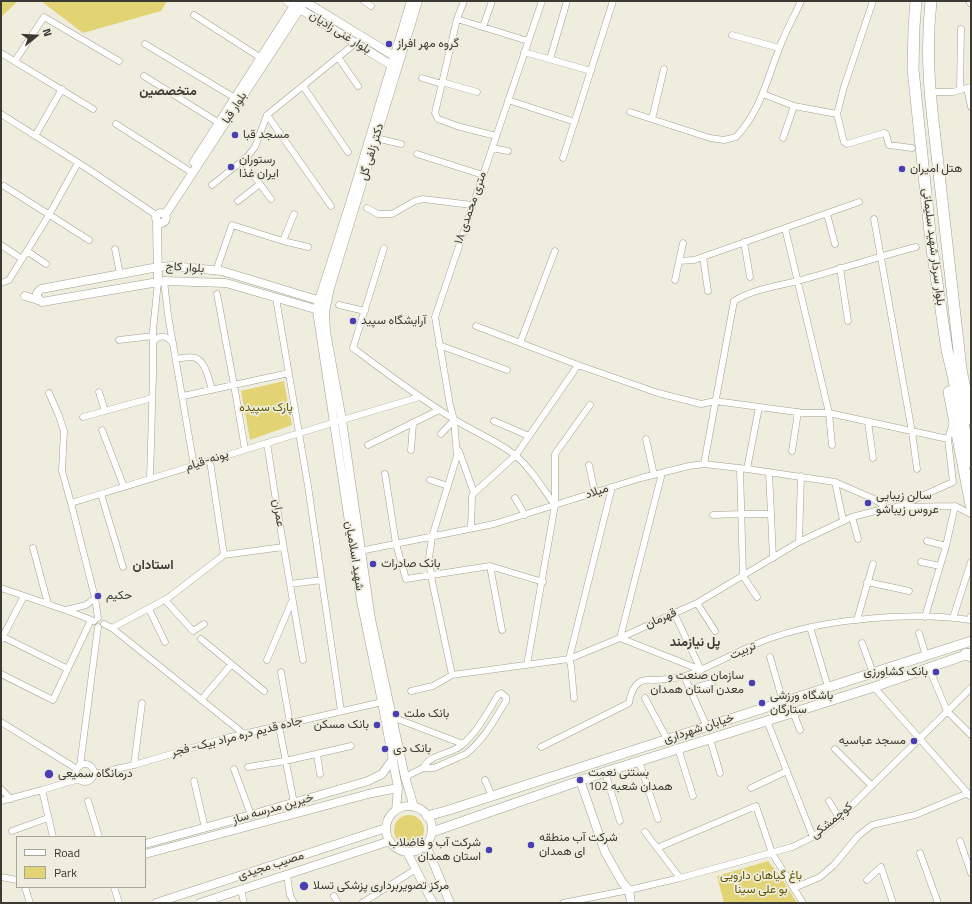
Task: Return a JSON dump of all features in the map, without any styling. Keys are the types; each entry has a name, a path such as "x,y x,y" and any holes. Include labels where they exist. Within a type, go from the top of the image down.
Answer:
{"highway":[{"name":"بلوار سردار شهید سلیمانی","path":"916,1 913,69 932,250 947,350"},
{"name":"بلوار سردار شهید سلیمانی","path":"931,1 928,34 928,69 930,92 961,369 971,419"},
{"path":"926,188 940,188"},
{"path":"959,348 967,366 971,386"},
{"path":"947,350 946,372 971,505"},
{"path":"947,350 971,462"}],"main road":[{"name":"بلوار غنی زادیان","path":"304,1 394,57"},
{"name":"بلوار قبا","path":"160,217 294,4 304,1"},
{"name":"دکتر زلفی گل","path":"323,301 376,138 395,67 394,57 411,1"},
{"name":"دکتر زلفی گل","path":"394,57 418,1"},
{"name":"بلوار غنی زادیان","path":"294,4 395,67"},
{"name":"بلوار قبا","path":"160,217 188,170 261,58 294,4"},
{"path":"383,60 394,57"},
{"name":"دکتر زلفی گل","path":"323,301 395,67"},
{"path":"160,217 161,281"},
{"name":"بلوار کاج","path":"321,311 226,283 161,281 42,302 25,296 41,289 161,266 172,266 216,271 323,301"},
{"path":"41,289 37,293 37,297 42,302"},
{"name":"شهید اسلامیان","path":"323,301 321,311 326,332 361,601 398,788 396,810"},
{"name":"شهید اسلامیان","path":"338,421 371,619 405,777 414,807"},
{"name":"خیابان شهرداری","path":"428,816 971,641"},
{"name":"خیابان شهرداری","path":"432,832 580,780 874,687 969,654"},
{"name":"خیرین مدرسه ساز","path":"146,844 368,781 382,774 393,759"},
{"path":"580,780 605,852 622,882 629,890 631,903"},
{"path":"368,781 372,793"},
{"name":"خیرین مدرسه ساز","path":"146,854 372,793 398,788"},
{"path":"402,807 414,807 419,808 428,816 432,826 432,832 430,839 421,849 414,852 407,852 394,847 387,835 386,828 391,815 396,810 402,807"},
{"name":"مصیب مجیدی","path":"156,903 386,828"},
{"name":"مصیب مجیدی","path":"200,903 390,842"},
{"path":"426,844 450,903"},
{"path":"407,852 433,903"}],"street":[{"path":"364,1 371,6"},
{"path":"464,1 457,19 435,113 438,119 457,126 496,136"},
{"path":"483,28 492,1"},
{"name":"۱۸ متری محمدی","path":"456,442 454,420 434,317 542,1"},
{"path":"550,59 567,1"},
{"path":"563,158 613,1"},
{"path":"630,112 710,138 728,140 736,137 758,106 779,48 801,1"},
{"path":"873,1 844,87 837,114 845,143 884,133 886,134 888,144 891,146 912,148"},
{"path":"194,15 261,58"},
{"path":"15,61 44,17 119,61"},
{"path":"457,19 528,42"},
{"path":"961,29 966,88 971,107"},
{"path":"732,35 779,48"},
{"path":"212,185 255,147 267,115 363,37"},
{"path":"145,44 235,98"},
{"path":"524,52 591,72"},
{"path":"1,53 93,109"},
{"path":"338,58 358,86"},
{"path":"652,119 664,69"},
{"path":"144,76 219,123"},
{"path":"422,78 477,92"},
{"path":"303,86 348,152"},
{"path":"930,92 953,92 966,88"},
{"path":"35,136 62,90"},
{"path":"763,94 794,106 837,114"},
{"path":"508,100 575,122"},
{"path":"783,138 794,106"},
{"path":"1,114 160,217"},
{"path":"267,115 331,206"},
{"path":"116,124 188,170"},
{"path":"376,138 401,144"},
{"path":"492,148 508,151"},
{"path":"417,154 483,175"},
{"path":"242,160 271,199"},
{"path":"1,283 9,280 49,215 78,163"},
{"path":"238,201 260,184"},
{"path":"4,186 89,240"},
{"path":"367,208 378,214 392,214 423,198 472,205"},
{"path":"679,261 694,260 859,202"},
{"path":"283,242 294,214"},
{"path":"827,214 835,244"},
{"path":"874,219 912,432 917,469"},
{"path":"216,271 232,224 283,242 308,247"},
{"path":"785,228 828,413 832,445"},
{"path":"744,242 750,277"},
{"path":"675,280 683,243"},
{"path":"1,245 22,259"},
{"path":"704,464 734,301 741,296 752,292 798,281 916,247"},
{"path":"384,248 353,348 420,398 454,420 476,431 516,455 555,505"},
{"path":"115,249 120,274"},
{"path":"27,251 46,264"},
{"path":"520,343 555,251"},
{"path":"703,257 708,291"},
{"path":"840,268 848,321"},
{"path":"150,479 153,339 161,281"},
{"path":"161,281 183,396 194,466"},
{"path":"217,294 245,449"},
{"path":"276,298 300,432 340,712"},
{"path":"339,305 365,310"},
{"path":"476,326 578,365 658,393 701,404 715,401 798,412 828,413 948,440"},
{"path":"119,340 153,339 164,336 169,338 173,343"},
{"path":"439,345 507,370"},
{"path":"176,359 191,357 197,358 206,369 212,390"},
{"path":"471,528 472,496 474,492 516,455 578,365"},
{"path":"183,396 289,373"},
{"path":"100,392 105,411"},
{"path":"49,393 64,431 62,471 95,598 96,622 79,767 76,773 79,779"},
{"path":"83,417 152,398"},
{"name":"پونه-قیام","path":"71,502 194,466 300,432 420,398"},
{"path":"527,665 555,505 555,454 590,405"},
{"path":"747,469 759,407"},
{"path":"368,445 439,410"},
{"path":"792,451 798,412"},
{"path":"897,507 953,482 948,440 954,418"},
{"path":"441,434 454,420"},
{"path":"494,421 529,436"},
{"path":"868,422 873,458"},
{"path":"411,450 413,424"},
{"path":"102,430 124,487"},
{"path":"646,439 654,475"},
{"name":"عمران","path":"267,442 283,547 303,660"},
{"path":"452,675 431,576 430,558 432,537 457,459 456,442"},
{"path":"456,442 474,492"},
{"path":"210,461 224,555"},
{"name":"میلاد","path":"360,551 494,524 612,487 689,466 704,464 801,476 835,482 874,498 886,508"},
{"path":"590,465 595,493"},
{"path":"740,468 743,576 757,597"},
{"path":"769,472 773,558"},
{"path":"662,473 620,638 701,670"},
{"path":"385,474 396,544 406,579 490,566 542,582"},
{"path":"799,542 801,476"},
{"path":"430,480 448,486"},
{"path":"835,482 843,520"},
{"path":"574,698 569,659 612,487"},
{"path":"102,494 123,567"},
{"path":"515,498 525,515"},
{"path":"897,507 955,506 971,514"},
{"path":"925,617 946,546 955,506"},
{"name":"قهرمان","path":"411,691 433,686 452,675 569,659 620,638 697,603 799,542 843,520 852,516 897,507"},
{"path":"713,515 771,514"},
{"path":"852,516 858,539"},
{"path":"927,541 946,546"},
{"path":"112,628 165,600 224,555 283,547"},
{"path":"33,548 48,604"},
{"path":"921,562 940,566"},
{"path":"953,618 971,562"},
{"path":"857,620 872,564"},
{"path":"490,566 502,630"},
{"path":"290,584 322,580"},
{"path":"867,582 909,590"},
{"path":"1,588 96,622"},
{"path":"24,596 2,638 68,669"},
{"path":"65,610 86,605 95,598"},
{"path":"165,600 193,631 204,624"},
{"path":"267,660 293,600"},
{"path":"697,603 715,631"},
{"path":"149,609 165,642"},
{"path":"674,613 701,670"},
{"name":"تربیت","path":"541,747 629,703 631,691 642,681 684,676 701,670 773,637 810,627 857,620 896,617 970,618"},
{"path":"1,674 53,700 68,669 96,622 102,619 104,624 112,628 244,734"},
{"path":"810,627 828,687"},
{"path":"919,633 926,656"},
{"path":"201,639 264,691"},
{"path":"862,643 873,673"},
{"path":"770,657 783,702"},
{"path":"201,700 231,665"},
{"path":"930,668 948,711 971,735"},
{"path":"281,672 290,723"},
{"path":"684,676 707,727"},
{"path":"689,689 712,683"},
{"path":"794,888 820,876 834,865 858,836 872,826 915,815 970,795 874,687"},
{"name":"کوچمشکی","path":"563,903 680,878 792,847 813,837 822,832 839,818 920,740 971,688"},
{"path":"405,777 423,768 434,768 469,752 484,737 506,701 506,697 501,694 498,695 477,730 460,747 429,760 423,768"},
{"path":"645,698 667,739"},
{"name":"جاده قدیم دره مراد بیک- فجر","path":"94,774 244,734 382,702"},
{"path":"134,764 142,703"},
{"path":"793,712 800,730"},
{"path":"392,717 463,744"},
{"path":"767,720 813,837"},
{"path":"1,722 79,767"},
{"path":"279,726 294,803"},
{"path":"710,739 720,773"},
{"path":"248,767 285,761 351,746"},
{"path":"678,748 693,796"},
{"path":"835,749 872,786"},
{"path":"317,754 320,774"},
{"path":"639,761 658,819"},
{"path":"1,801 79,779 86,782 90,780 94,774 92,768 85,764 79,767"},
{"path":"234,769 251,815"},
{"path":"751,788 787,771"},
{"path":"605,772 620,821"},
{"path":"485,780 492,796"},
{"path":"194,781 205,828"},
{"path":"1,789 11,799"},
{"path":"42,790 53,836"},
{"path":"88,801 99,836"},
{"path":"829,801 839,818"},
{"path":"657,848 756,806 772,852 803,903"},
{"path":"12,831 48,818"},
{"path":"645,832 680,878"},
{"path":"960,841 971,873"},
{"path":"920,853 938,903"},
{"path":"867,880 881,868 893,903"},
{"path":"362,903 416,869"},
{"path":"287,876 290,895 294,903"},
{"path":"1,877 16,880"},
{"path":"25,888 30,903"},
{"path":"114,888 119,903"},
{"path":"241,890 244,903"},
{"path":"334,896 338,903"},
{"path":"372,897 377,903"}],"green space":[{"path":"1,1 18,1 1,17"},
{"path":"41,1 167,1 161,11 83,33"},
{"name":"پارک سپیده","path":"284,381 292,425 250,440 241,391"},
{"path":"409,815 415,816 423,824 423,836 415,844 409,845 403,844 395,836 394,830 395,824 403,816"},
{"name":"باغ گیاهان دارویی بو علی سینا","path":"768,861 781,877 797,903 724,903 717,876"}],"place":[{"name":"گروه مهر افراز","path":"389,44"},
{"name":"مسجد قبا","path":"235,135"},
{"name":"رستوران ایران غذا","path":"231,167"},
{"name":"هتل امیران","path":"902,169"},
{"name":"آرایشگاه سپید","path":"353,321"},
{"name":"سالن زیبایی عروس زیباشو","path":"868,503"},
{"name":"بانک صادرات","path":"373,564"},
{"name":"حکیم","path":"98,596"},
{"name":"بانک کشاورزی","path":"936,672"},
{"name":"سازمان صنعت و معدن استان همدان","path":"752,683"},
{"name":"باشگاه ورزشی ستارگان","path":"762,703"},
{"name":"بانک ملت","path":"396,714"},
{"name":"بانک مسکن","path":"377,725"},
{"name":"مسجد عباسیه","path":"914,741"},
{"name":"بانک دی","path":"385,749"},
{"name":"درمانگاه سمیعی","path":"49,774"},
{"name":"بستنی نعمت همدان شعبه 102","path":"580,780"},
{"name":"شرکت آب منطقه ای همدان","path":"531,845"},
{"name":"شرکت آب و فاضلاب استان همدان","path":"489,850"},
{"name":"مرکز تصویربرداری پزشکی تسلا","path":"304,886"}],"district":[{"name":"متخصصین","path":"168,92"},
{"name":"استادان","path":"153,566"},
{"name":"پل نیازمند","path":"695,643"}]}
